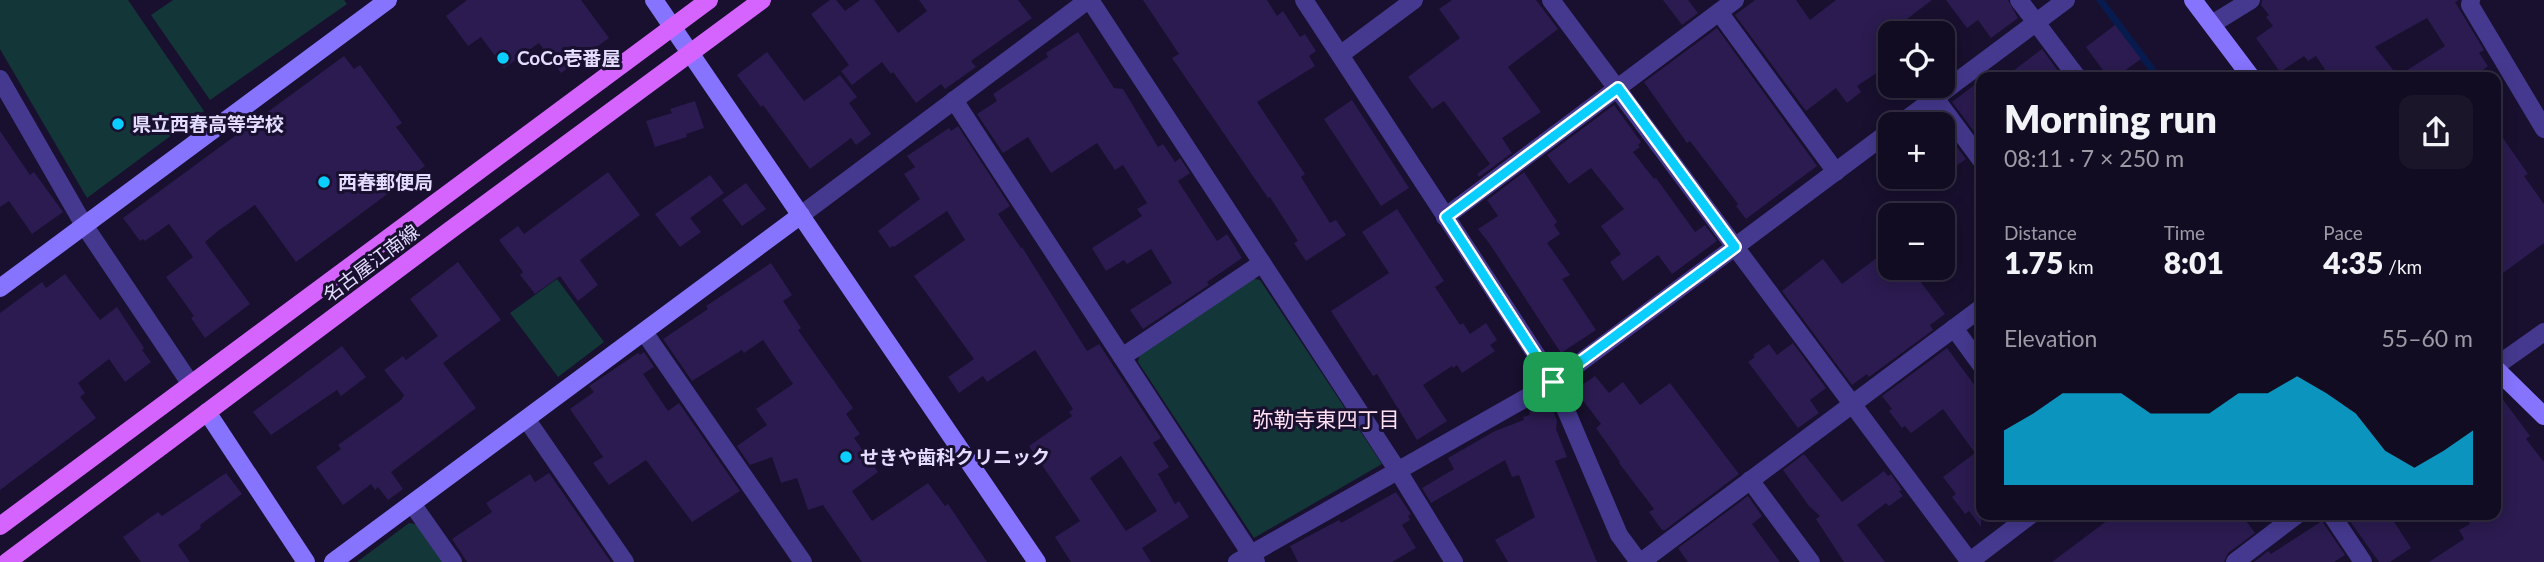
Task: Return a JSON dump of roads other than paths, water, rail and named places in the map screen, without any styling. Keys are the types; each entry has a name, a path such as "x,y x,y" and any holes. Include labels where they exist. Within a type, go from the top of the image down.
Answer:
{"main road":[{"name":"名古屋江南線","path":"0,526 709,0"},
{"name":"名古屋江南線","path":"7,562 762,0"}],"street":[{"path":"0,288 388,0"},
{"path":"654,0 1037,562"},
{"path":"333,562 1089,0 1398,471 1454,562"},
{"path":"1304,0 1553,382 1619,536 1640,562 1976,311"},
{"path":"1340,55 1414,0"},
{"path":"1551,0 1970,562 2024,520"},
{"path":"1446,217 1735,0"},
{"path":"2019,0 2073,72"},
{"path":"1955,82 2066,0"},
{"path":"2193,0 2247,72"},
{"path":"2212,24 2251,0"},
{"path":"2471,0 2470,5 2544,129"},
{"path":"1719,12 1836,172"},
{"path":"0,79 84,225 190,383"},
{"path":"1915,112 1934,98"},
{"path":"1936,98 1976,153"},
{"path":"954,100 1122,357 1248,559 1553,382 1878,140"},
{"path":"1122,357 1262,263"},
{"path":"1954,328 1976,358"},
{"path":"645,332 803,562"},
{"path":"2501,364 2544,332"},
{"path":"2501,373 2544,415"},
{"path":"208,412 306,562"},
{"path":"527,420 625,562"},
{"path":"1751,480 1811,562"},
{"path":"413,505 453,562"},
{"path":"2235,562 2290,520"},
{"path":"2335,520 2363,562"}],"waterway":[{"path":"2100,0 2154,72"}],"place":[{"name":"CoCo壱番屋","path":"503,58"},
{"name":"県立西春高等学校","path":"118,124"},
{"name":"西春郵便局","path":"324,182"},
{"name":"せきや歯科クリニック","path":"846,457"}],"district":[{"name":"弥勒寺東四丁目","path":"1326,420"}]}
